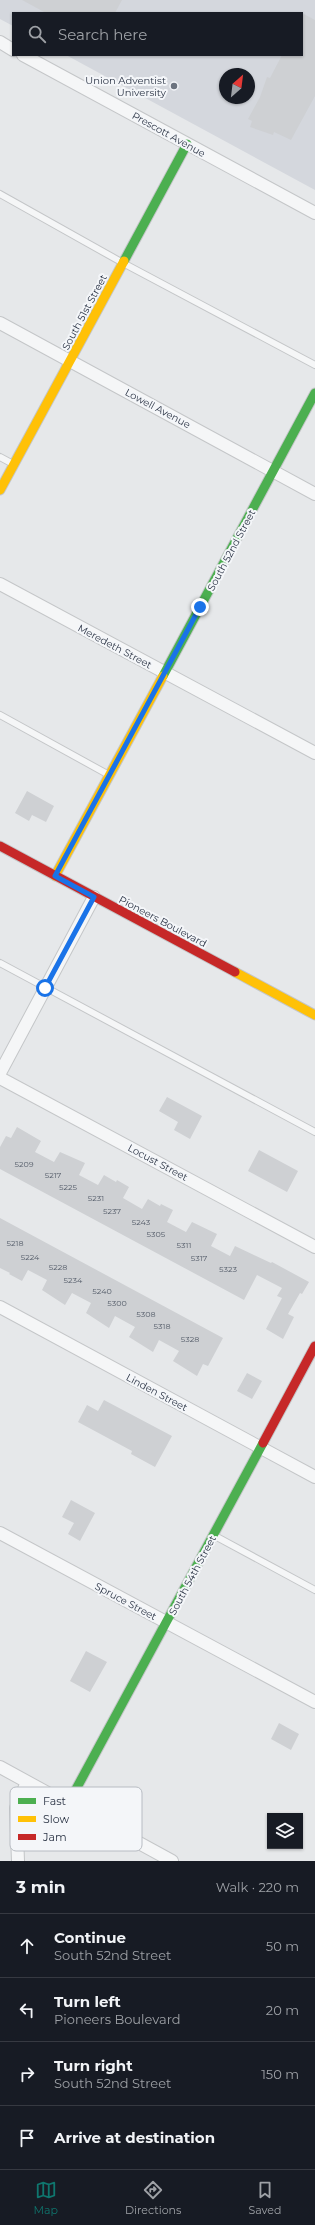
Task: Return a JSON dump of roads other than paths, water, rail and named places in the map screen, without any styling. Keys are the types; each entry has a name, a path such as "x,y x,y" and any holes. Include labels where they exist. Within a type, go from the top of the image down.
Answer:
{"street":[{"path":"0,42 12,49"},
{"name":"Prescott Avenue","path":"25,56 315,213"},
{"name":"South 51st Street","path":"0,490 187,144"},
{"name":"Lowell Avenue","path":"0,323 315,494"},
{"name":"South 52nd Street","path":"55,876 274,471 315,392"},
{"name":"Meredeth Street","path":"0,584 315,753"},
{"name":"Pioneers Boulevard","path":"0,846 315,1015"},
{"path":"0,1073 94,897"},
{"name":"Locust Street","path":"0,1078 315,1247"},
{"name":"Linden Street","path":"0,1307 315,1477"},
{"name":"South 54th Street","path":"77,1787 261,1447 312,1358 315,1346"},
{"name":"Spruce Street","path":"0,1533 315,1702"},
{"path":"0,1767 36,1787"},
{"path":"25,1787 27,1782"},
{"path":"142,1845 172,1861"},
{"path":"18,1851 18,1861"}],"lane":[{"path":"0,194 123,263 315,365"},
{"path":"0,457 14,464"},
{"path":"0,715 110,775"},
{"path":"0,963 315,1132"},
{"path":"214,1535 315,1590"}],"place":[{"name":"Union Adventist University","path":"174,86"}]}
